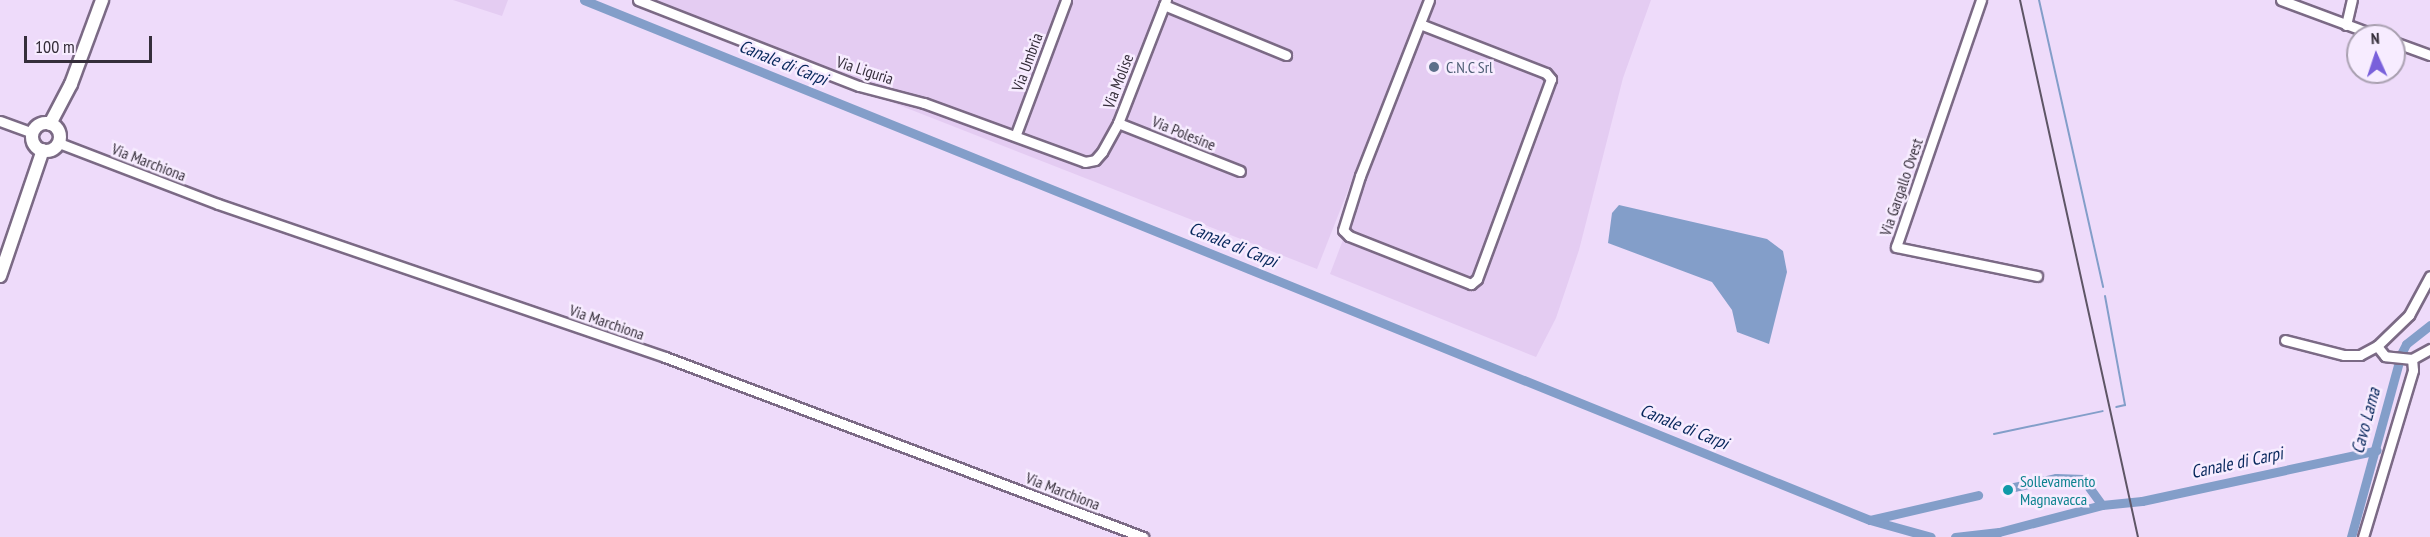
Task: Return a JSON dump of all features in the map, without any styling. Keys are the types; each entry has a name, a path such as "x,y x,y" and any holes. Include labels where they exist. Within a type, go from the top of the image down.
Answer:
{"street":[{"path":"50,124 71,84 102,0"},
{"name":"Via Liguria","path":"638,0 859,86 1016,134 1085,162"},
{"name":"Via Umbria","path":"1016,134 1066,0"},
{"path":"1420,24 1546,73 1551,79 1477,279 1471,284 1348,236 1343,230 1420,24 1429,0"},
{"name":"Via Gargallo Ovest","path":"1981,0 1896,248 2037,276"},
{"path":"2281,0 2346,25"},
{"path":"2346,24 2352,0"},
{"path":"1165,3 1286,55"},
{"name":"Via Molise","path":"1085,162 1095,160 1102,153 1118,123 1165,3"},
{"path":"2406,46 2430,55"},
{"path":"0,121 33,133"},
{"name":"Via Polesine","path":"1118,123 1240,171"},
{"path":"42,124 50,124 58,129 59,143 52,149 43,150 36,146 33,133 42,124"},
{"name":"Via Marchiona","path":"59,143 196,196 665,357 1143,537"},
{"path":"0,276 43,150"},
{"path":"2285,340 2344,355 2360,355 2377,346 2409,315 2430,276"},
{"path":"2377,346 2385,356 2412,359 2430,349"},
{"path":"2363,537 2413,370 2412,359"}],"shaded area":[{"path":"453,0 508,0 502,16"},
{"path":"631,0 1423,0 1317,269"},
{"path":"1434,0 1651,0 1623,78 1579,250 1556,318 1536,357 1330,274"}],"water":[{"path":"1619,205 1767,239 1783,251 1787,272 1769,344 1737,332 1732,310 1712,282 1608,243 1612,213"}],"waterway":[{"name":"Canale di Carpi","path":"584,0 1870,520 1931,537"},
{"path":"2039,0 2103,287"},
{"path":"2105,296 2125,405 2116,407"},
{"name":"Cavo Lama","path":"2351,537 2401,354 2406,344 2430,325"},
{"path":"1994,434 2103,411"},
{"name":"Canale di Carpi","path":"1955,537 1999,532 2102,505 2142,501 2377,450"},
{"name":"Canale di Carpi","path":"2014,487 2056,478 2083,479 2102,505"},
{"name":"Canale di Carpi","path":"1870,520 1978,495"},
{"name":"Canale di Carpi","path":"1999,532 2000,537"}],"railway":[{"path":"2020,0 2138,537"}],"place":[{"name":"C.N.C Srl","path":"1434,67"},
{"name":"Sollevamento Magnavacca","path":"2008,490"}]}
